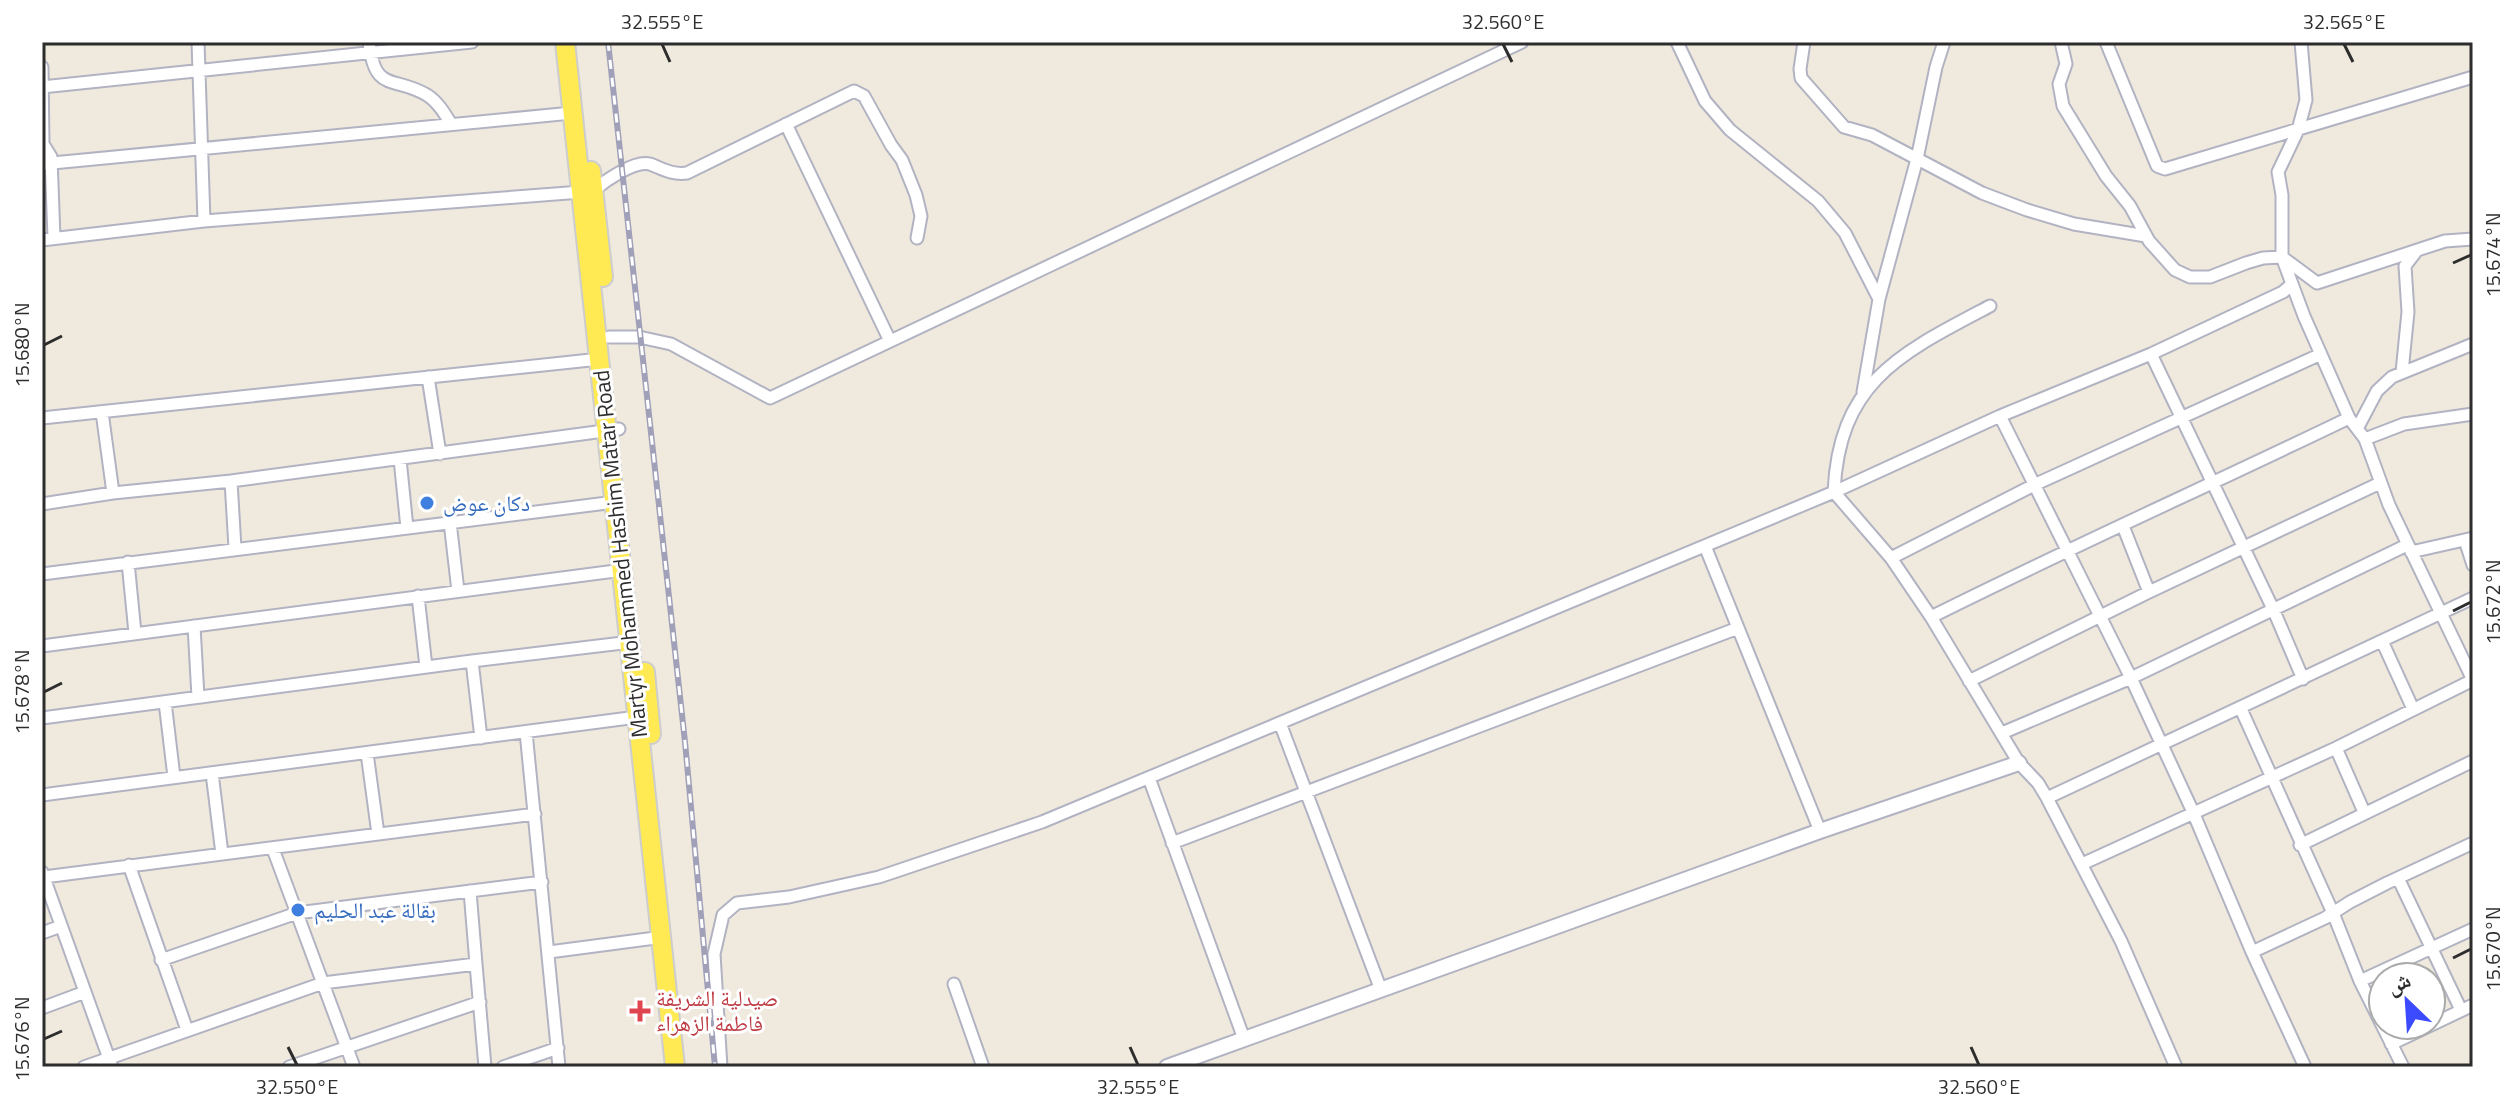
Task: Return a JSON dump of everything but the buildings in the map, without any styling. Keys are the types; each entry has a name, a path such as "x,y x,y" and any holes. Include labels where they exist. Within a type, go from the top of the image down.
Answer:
{"main road":[{"name":"Martyr Mohammed Hashim Matar Road","path":"565,42 572,113 609,337 615,502 675,1067"},
{"name":"Martyr Mohammed Hashim Matar Road","path":"577,42 600,359 613,430 687,1067"}],"street":[{"path":"198,42 204,221"},
{"path":"42,87 199,72 370,48 472,42"},
{"path":"609,337 639,337 671,344 770,398 1522,42"},
{"path":"1677,42 1705,101 1730,130 1818,201 1845,233 1879,299"},
{"path":"1804,42 1801,78 1837,122 1847,128 1872,135 1982,193 2027,210 2074,224 2146,236"},
{"path":"1863,393 1879,299 1917,159 1944,42"},
{"path":"2061,42 2066,64 2059,84 2063,106 2106,176 2130,206 2146,236 2175,270 2190,277 2210,277 2255,261 2282,257 2317,283 2445,241 2473,239"},
{"path":"2106,42 2157,166 2165,169 2473,77"},
{"path":"2082,864 2336,748 2473,680 2409,549 2380,483 2365,439 2354,423 2321,354 2282,257 2282,195 2278,172 2298,130 2306,100 2301,42"},
{"path":"370,48 374,69 381,77 428,96 451,124"},
{"path":"42,67 43,144 51,157 47,164 48,239 204,221 587,192 633,165 645,163 676,174 687,173 854,91 864,96 902,160 921,216 917,238"},
{"path":"47,164 572,113"},
{"path":"786,124 890,341"},
{"path":"2402,372 2408,312 2405,266 2418,251"},
{"path":"721,1067 714,954 723,915 737,903 789,897 879,877 1042,822 1834,492 2000,416 2151,354 2283,292 2291,285"},
{"path":"1990,306 1905,354 1887,367 1863,393 1843,433 1836,462 1834,492 1891,558 1931,617 2019,763 2047,798 2121,941 2176,1067"},
{"path":"1931,617 2067,549 2354,423 2383,383 2402,372 2473,344"},
{"path":"2151,354 2274,611 2303,679"},
{"path":"1891,558 2034,485 2321,354"},
{"path":"42,418 600,359"},
{"path":"428,377 440,454"},
{"path":"102,412 113,493"},
{"path":"2365,439 2404,424 2473,414"},
{"path":"2000,416 2102,615 2305,1067"},
{"path":"42,504 613,430"},
{"path":"400,459 407,528"},
{"path":"231,481 235,548"},
{"path":"1969,681 2380,483"},
{"path":"42,574 615,502"},
{"path":"450,522 458,591"},
{"path":"2123,526 2149,592"},
{"path":"2002,733 2131,678 2409,549 2469,539 2473,565"},
{"path":"1705,546 1820,831"},
{"path":"128,562 135,633"},
{"path":"42,646 623,570"},
{"path":"418,596 426,667"},
{"path":"2047,798 2473,598"},
{"path":"194,626 198,697"},
{"path":"1172,843 1738,628"},
{"path":"2382,641 2413,709"},
{"path":"42,718 631,642"},
{"path":"472,661 481,738"},
{"path":"165,702 174,777"},
{"path":"2241,709 2333,913 2360,981 2403,1067"},
{"path":"42,795 637,717"},
{"path":"1280,723 1381,990"},
{"path":"526,732 559,1067"},
{"path":"2336,748 2364,812"},
{"path":"367,753 378,834"},
{"path":"2300,845 2473,761"},
{"path":"1167,1067 1820,831 2019,763"},
{"path":"212,773 222,854"},
{"path":"1149,778 1244,1039"},
{"path":"111,1062 43,874 273,849 535,814"},
{"path":"2252,952 2473,843"},
{"path":"273,849 354,1067"},
{"path":"129,865 187,1030"},
{"path":"2398,878 2432,948 2467,1007 2447,1017"},
{"path":"161,960 297,913 542,882"},
{"path":"470,891 485,1067"},
{"path":"42,933 61,926"},
{"path":"2360,981 2473,929"},
{"path":"549,952 663,937"},
{"path":"84,1067 111,1062 187,1030 323,983 476,964"},
{"path":"954,984 983,1067"},
{"path":"42,1008 85,992"},
{"path":"289,1067 480,1002"},
{"path":"2391,1044 2397,1041"},
{"path":"503,1067 558,1048"}],"railway":[{"path":"608,42 685,742 715,1067"}],"place":[{"name":"دكان عوض","path":"427,503"},
{"name":"بقالة عبد الحليم","path":"298,910"},
{"name":"صيدلية الشريفة فاطمة الزهراء","path":"640,1011"}]}
